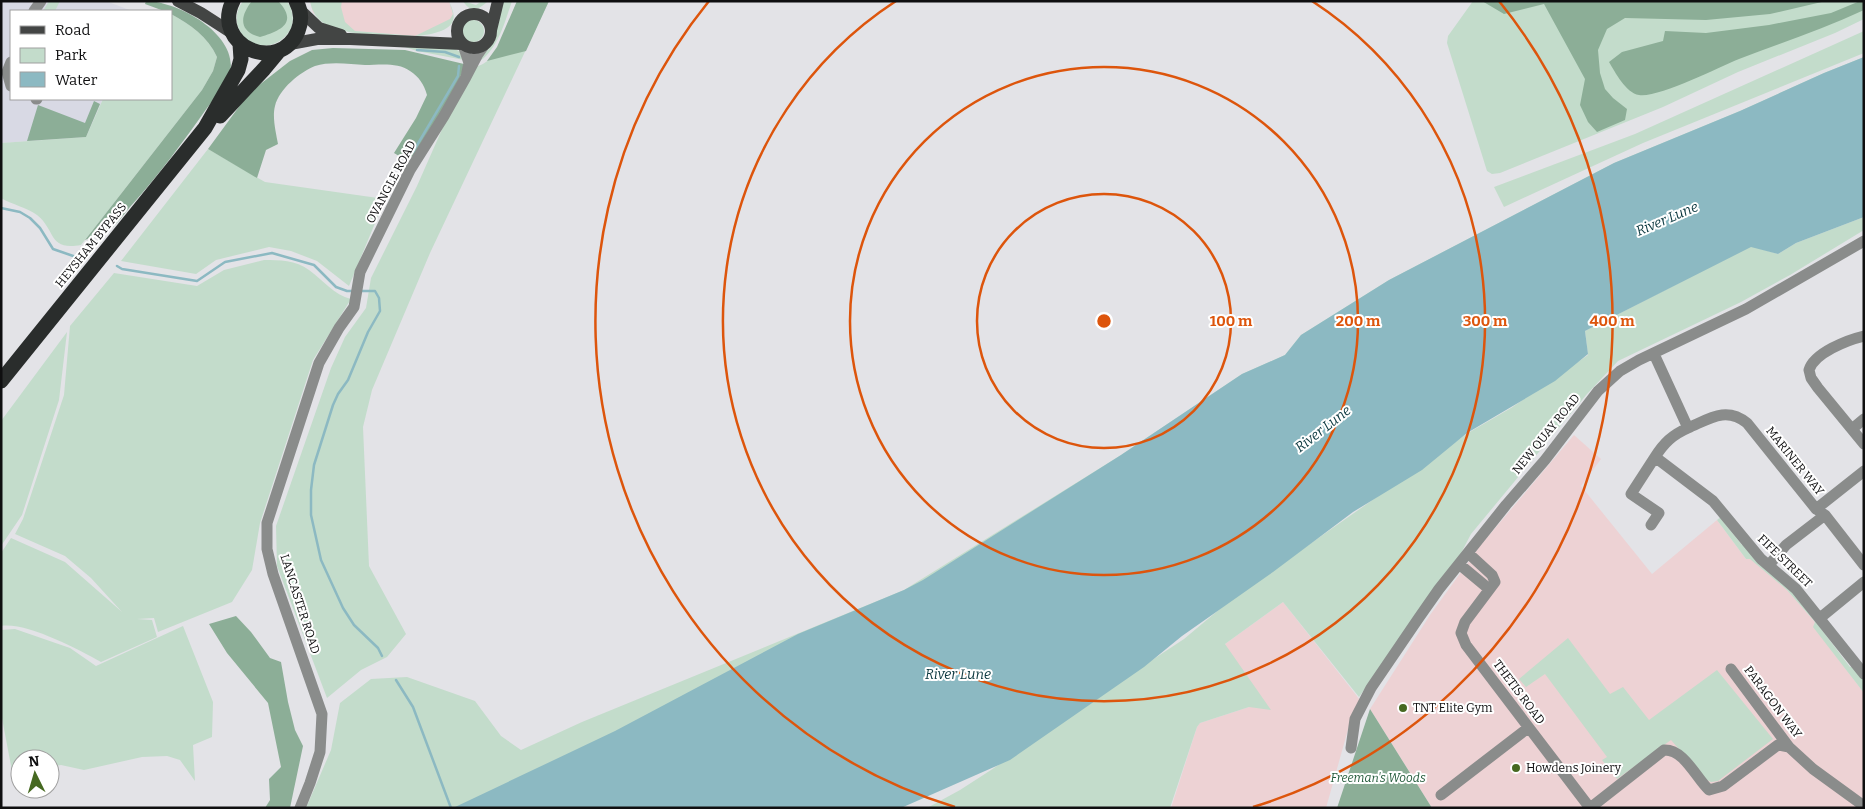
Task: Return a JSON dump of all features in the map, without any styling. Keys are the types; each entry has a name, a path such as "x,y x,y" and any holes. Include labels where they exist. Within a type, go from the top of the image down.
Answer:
{"highway":[{"name":"HEYSHAM BYPASS","path":"1,381 205,128 238,70 241,59 236,38 229,23 229,13 233,1"},
{"name":"HEYSHAM BYPASS","path":"205,128 220,116 284,47 299,28 298,4"},
{"path":"236,38 248,50 258,53 269,53 284,47"}],"main road":[{"path":"178,1 201,13 236,38"},
{"path":"413,41 439,35 458,25 464,17 484,11 497,1"},
{"path":"284,47 317,40 350,39 413,41 462,44 472,48 481,47 490,38 497,1"},
{"path":"298,4 319,28 350,39"},
{"path":"475,14 488,21 491,30"},
{"path":"458,25 457,35 462,44"}],"street":[{"path":"462,44 468,59 466,77"},
{"name":"OVANGLE ROAD","path":"357,302 360,276 410,170 444,116 485,44"},
{"path":"10,64 7,72 10,82"},
{"name":"NEW QUAY ROAD","path":"1351,748 1355,719 1371,688 1423,611 1598,391 1620,371 1746,309 1864,241"},
{"name":"LANCASTER ROAD","path":"300,808 320,752 322,714 273,574 267,549 267,523 319,363 357,302"},
{"path":"1864,336 1836,345 1812,362 1809,370 1811,378 1818,388 1864,444"},
{"path":"1652,525 1659,513 1631,494 1669,439 1688,428 1654,354"},
{"name":"MARINER WAY","path":"1688,428 1720,415 1729,414 1738,416 1747,423 1864,565"},
{"path":"1852,429 1864,419"},
{"name":"FIFE STREET","path":"1655,457 1713,501 1753,551 1796,589 1864,674"},
{"path":"1769,565 1786,545 1864,470"},
{"path":"1459,564 1489,589 1495,582 1492,575 1468,553"},
{"path":"1820,618 1864,582"},
{"name":"THETIS ROAD","path":"1489,589 1465,622 1461,633 1466,645 1590,808"},
{"name":"PARAGON WAY","path":"1731,669 1789,747 1813,769 1861,806"},
{"path":"1441,795 1528,728"},
{"path":"1590,808 1664,750 1670,750 1680,755 1709,790 1723,786 1778,744 1789,747"}],"shaded area":[{"path":"1,1 25,1 39,6 43,1 106,1 129,10 10,10 10,100 103,100 86,137 1,143"},
{"path":"310,1 449,1 453,14 451,21 415,36 355,31 313,13"},
{"path":"1574,435 1601,459 1581,486 1652,574 1717,520 1746,559 1750,558 1787,590 1815,622 1814,627 1864,693 1864,808 1432,808 1370,709 1430,615 1480,546"},
{"path":"1283,602 1360,700 1349,726 1326,808 1171,808 1197,727 1200,723 1249,707 1225,644"}],"green space":[{"path":"49,1 60,1 56,10 44,10"},
{"path":"146,1 159,2 189,13 203,22 216,33 225,45 230,59 230,73 220,91 179,146 118,222 110,230 85,240 202,90 213,71 217,57 204,37 172,15 172,10 161,10 145,4"},
{"path":"243,1 287,1 292,14 292,26 286,36 266,46 255,45 245,39 238,27 237,20 238,10"},
{"path":"252,1 278,1 287,15 284,25 274,32 260,37 248,31 243,22 243,17"},
{"path":"310,1 342,1 341,7 345,22 355,31 413,36 392,37 353,33 320,21 312,9"},
{"path":"449,1 454,17 452,23 443,30 416,36 450,19 453,14"},
{"path":"463,1 476,5 482,1 488,1 478,8 472,9"},
{"path":"503,1 512,1 503,27 490,52 477,63 495,41 497,20"},
{"path":"517,1 549,1 430,253 372,390 363,427 369,566 406,634 387,657 361,670 327,698 277,566 276,526 331,368 345,337 366,308 371,278 417,186 447,118 476,66 484,64 490,58 502,40"},
{"path":"517,1 549,1 526,51 487,61 497,47"},
{"path":"1473,1 1864,1 1864,19 1835,33 1738,72 1663,107 1500,173 1492,174 1487,171 1447,43 1448,36"},
{"path":"1482,1 1826,1 1770,14 1706,20 1625,18 1607,29 1598,50 1600,73 1605,89 1627,109 1625,120 1597,132 1588,122 1580,105 1585,79 1544,4 1504,14"},
{"path":"1864,1 1864,10 1818,30 1739,59 1688,82 1648,95 1639,95 1630,90 1621,82 1609,62 1622,52 1663,41 1665,31 1706,33 1769,25 1831,13"},
{"path":"172,15 192,27 209,43 217,57 213,71 202,90 81,245 63,245 54,238 37,215 1,198 1,143 86,137 103,100 172,100"},
{"path":"473,20 481,23 484,31 481,39 473,42 465,39 462,31 465,23"},
{"path":"1864,31 1864,53 1643,143 1504,207 1494,187 1635,134"},
{"path":"405,47 455,49 462,53 464,60 417,51"},
{"path":"333,48 405,50 464,64 458,83 451,96 414,156 404,159 394,153 416,118 427,95 421,81 413,73 400,66 333,63 321,64 309,69 285,87 281,93 274,110 278,144 266,150 257,178 208,149 249,93 290,61 312,50"},
{"path":"1864,57 764,808 306,808 331,750 340,703 371,679 407,677 475,701 501,736 521,750 582,722 904,590 1121,455 1242,374 1285,355 1301,335 1389,280 1614,163"},
{"path":"94,101 100,104 86,137 27,141 38,105 85,123"},
{"path":"208,149 265,182 385,199 349,286 317,261 291,251 269,247 216,260 196,274 121,261"},
{"path":"1864,217 1864,230 1790,275 1741,302 1618,361 1587,394 1471,534 1459,557 1359,697 1283,602 1225,644 1271,710 1249,707 1200,723 1170,808 927,808 991,770 1184,639 1221,608 1270,572 1468,433 1511,408 1588,355 1585,331 1751,246 1778,254 1796,243"},
{"path":"264,260 299,264 334,291 351,299 313,360 260,523 252,570 232,602 158,632 154,618 137,619 152,620 157,637 101,662 38,632 12,626 1,626 1,553 11,538 65,562 122,612 91,578 65,556 15,534 23,519 64,395 70,326 114,273 197,286 224,270"},
{"path":"67,332 59,400 22,515 1,546 1,421"},
{"path":"1722,516 1725,524 1742,545 1744,544 1796,596 1850,667 1854,666 1864,679 1864,693 1813,627 1815,622 1787,590 1750,559 1746,559 1717,520"},
{"path":"236,616 251,632 270,658 281,662 295,730 303,746 290,808 265,808 270,800 269,779 281,767 268,703 227,653 209,624"},
{"path":"183,626 213,702 212,737 193,745 195,781 180,760 167,756 142,757 84,770 60,765 60,749 10,749 10,760 1,713 1,630 15,629 70,648 96,666"},
{"path":"1568,638 1610,694 1623,687 1649,720 1717,670 1773,739 1718,781 1711,782 1705,779 1671,740 1617,779 1602,760 1607,757 1545,674 1526,687 1519,679"},
{"name":"Freeman's Woods","path":"1370,709 1432,808 1337,808"}],"water":[{"name":"River Lune","path":"1864,57 1864,217 1796,243 1778,254 1751,247 1585,331 1588,354 1555,381 1467,433 1422,470 1353,512 1273,572 1182,636 1144,667 1010,760 901,808 453,808 615,731 798,634 904,590 923,580 1121,455 1242,374 1285,355 1301,335 1389,280 1614,163"}],"waterway":[{"path":"417,50 445,52 459,57"},
{"path":"413,152 458,76 459,66"},
{"path":"1,208 20,212 30,218 40,228 53,249 76,257"},
{"path":"117,266 122,269 197,281 225,262 272,253 314,265 336,287 353,291"},
{"path":"361,291 375,291 379,298 380,311 368,332 348,380 333,405 314,465 311,515 321,560 343,608 354,625 378,648 382,656"},
{"path":"396,680 413,707 451,808"}],"place":[{"name":"TNT Elite Gym","path":"1403,708"},
{"name":"Howdens Joinery","path":"1516,768"}]}
